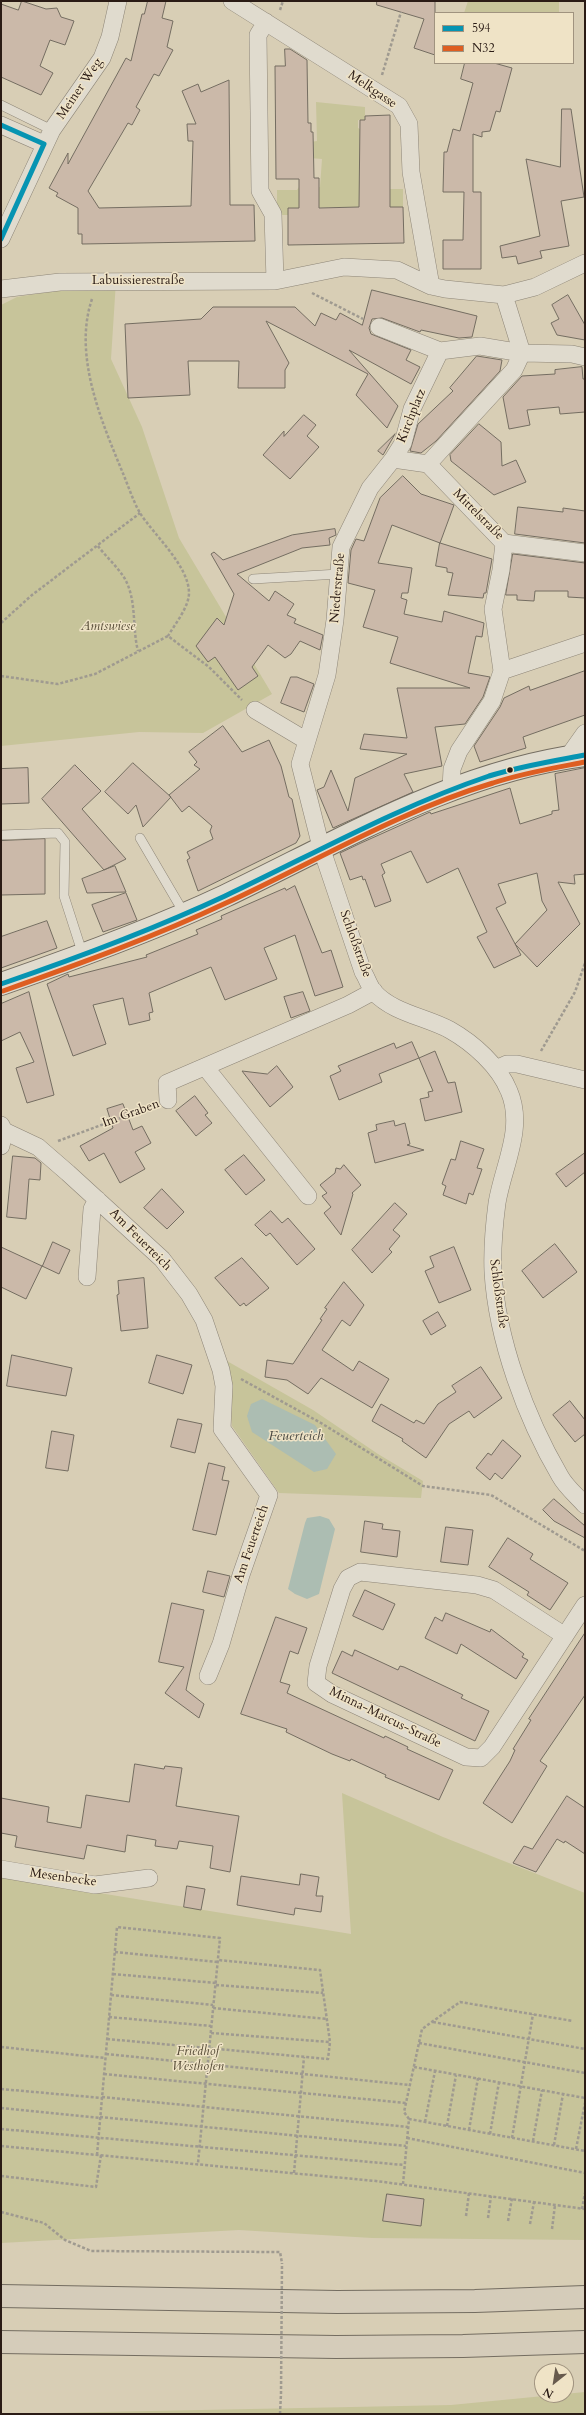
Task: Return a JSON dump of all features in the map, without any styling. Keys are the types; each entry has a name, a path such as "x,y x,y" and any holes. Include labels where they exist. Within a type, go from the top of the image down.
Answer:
{"highway":[{"path":"1,2296 330,2302 475,2301 585,2297"},
{"path":"1,2342 320,2346 463,2346 585,2342"}],"street":[{"name":"Meiner Weg","path":"48,137 102,58 110,37 118,1"},
{"name":"Melkgasse","path":"232,1 398,106 409,124 411,172 431,286"},
{"path":"266,22 258,35 260,191 273,214 280,280"},
{"path":"1,125 48,137 1,238"},
{"path":"393,459 428,464 514,370 522,353 504,295 535,287 585,262"},
{"name":"Labuissierestraße","path":"1,289 60,282 280,280 344,267 397,270 431,286 445,289 504,295"},
{"path":"379,326 440,351 480,346 522,353 572,354 585,357"},
{"name":"Kirchplatz","path":"393,459 403,443 412,410 440,351"},
{"name":"Niederstraße","path":"321,848 300,764 327,675 341,547 370,488 393,459"},
{"name":"Mittelstraße","path":"428,464 504,543 585,553"},
{"path":"451,789 452,769 459,752 492,701 502,671 494,609 504,543"},
{"path":"502,671 585,643"},
{"path":"255,710 307,741"},
{"path":"1,984 83,955 223,897 321,848 451,789 511,770 576,756 585,733"},
{"name":"Schloßstraße","path":"321,848 363,972 374,991 386,1002 450,1030 481,1053 496,1069 508,1089 513,1101 515,1121 498,1198 493,1233 493,1273 498,1308 504,1338 528,1410 561,1477 585,1505"},
{"name":"Im Graben","path":"168,1100 167,1083 206,1068 348,1005 374,991"},
{"path":"496,1069 507,1064 585,1080"},
{"path":"206,1068 308,1196"},
{"name":"Am Feuerteich","path":"2,1134 38,1147 97,1199 162,1259 189,1294 204,1320 221,1370 224,1386 222,1429 269,1495 241,1575 221,1644 208,1676"},
{"path":"87,1277 92,1209 97,1199"},
{"name":"Minna-Marcus-Straße","path":"565,1636 494,1590 477,1585 360,1572 348,1578 342,1589 318,1666 316,1683 332,1694 466,1757 481,1758 492,1747 565,1636 585,1605"},
{"name":"Mesenbecke","path":"1,1869 95,1885 149,1878"}],"lane":[{"name":"Meiner Weg","path":"1,105 48,137"},
{"path":"253,579 339,574"},
{"path":"1,835 58,833 65,842 64,896 83,955"},
{"path":"140,838 184,913"}],"path":[{"path":"376,91 388,62 401,12"},
{"path":"280,280 379,326"},
{"path":"1,676 58,684 95,674 168,636 184,607 189,593 186,578 165,544 140,513 102,423 92,392 85,338 86,315 98,281"},
{"path":"1,623 32,595 140,513"},
{"path":"98,546 125,579 132,599 134,635 138,651"},
{"path":"168,636 209,667 255,710"},
{"path":"531,1068 575,992 585,963"},
{"name":"Im Graben","path":"38,1147 168,1100"},
{"path":"221,1370 254,1385 321,1423 423,1486 491,1495 585,1550"},
{"path":"97,2155 117,1927 220,1938 198,2163"},
{"path":"107,2039 328,2059 330,2042 320,1970 115,1952"},
{"path":"113,1974 323,1993"},
{"path":"111,1995 327,2019"},
{"path":"403,2184 409,2119 404,2112 422,2029 460,2002 573,2021"},
{"path":"512,2138 532,2014"},
{"path":"109,2017 212,2026"},
{"path":"433,2022 585,2049"},
{"path":"211,2033 330,2042"},
{"path":"419,2043 585,2073"},
{"path":"1,2047 105,2058"},
{"path":"106,2054 303,2072 410,2085"},
{"path":"294,2173 304,2057"},
{"path":"414,2067 585,2098"},
{"path":"425,2122 434,2070"},
{"path":"104,2074 406,2103"},
{"path":"447,2126 456,2075"},
{"path":"469,2130 478,2078"},
{"path":"490,2134 499,2082"},
{"path":"1,2089 408,2127"},
{"path":"533,2141 542,2090"},
{"path":"554,2145 563,2094"},
{"path":"576,2149 585,2104"},
{"path":"1,2108 406,2146"},
{"path":"409,2119 585,2151"},
{"path":"1,2129 404,2166"},
{"path":"407,2138 585,2172"},
{"path":"1,2146 198,2163 403,2184 583,2209 585,2193"},
{"path":"1,2176 96,2187 100,2155"},
{"path":"466,2216 469,2193"},
{"path":"488,2218 491,2196"},
{"path":"508,2221 512,2198"},
{"path":"530,2224 534,2202"},
{"path":"552,2229 555,2205"},
{"path":"1,2212 44,2223 65,2240 91,2251 280,2252 282,2263 280,2414"}],"green space":[{"path":"468,1 559,1 559,12 464,12"},
{"path":"316,102 365,107 365,120 358,120 358,128 360,129 361,169 359,169 359,181 390,181 390,189 403,189 403,207 288,208 288,215 277,215 277,190 297,190 299,187 309,187 309,190 320,187 322,159 310,158 310,142 317,141"},
{"name":"Amtswiese","path":"116,281 111,359 142,427 179,538 272,694 203,733 139,732 1,746 1,305 17,297"},
{"path":"227,1361 313,1410 378,1454 423,1481 421,1498 279,1493 232,1426"},
{"name":"Friedhof Westhofen","path":"342,1793 443,1837 585,1893 585,2240 372,2238 239,2230 1,2243 1,1877 351,1934"},
{"path":"585,2392 585,2414 1,2414 451,2405 534,2397 534,2403 574,2403 574,2393"}],"water":[{"name":"Feuerteich","path":"262,1399 315,1425 336,1454 327,1469 314,1472 252,1432 247,1416 251,1404"},
{"path":"320,1516 329,1519 335,1529 319,1594 307,1599 288,1589 307,1518"}],"building":[{"path":"22,1 46,9 57,8 61,17 74,21 65,45 50,40 40,66 53,73 41,95 1,77 1,4 18,10"},
{"path":"148,1 166,1 162,18 173,21 167,47 173,50 159,76 154,74 136,107 140,110 132,125 128,123 88,191 99,208 191,206 193,141 188,141 187,124 196,124 182,91 198,84 201,92 229,80 230,205 254,205 255,241 82,244 82,234 78,234 78,208 56,196 58,193 49,188 68,153 68,164 126,58 131,61 142,14 144,14"},
{"path":"377,1 435,1 434,55 414,48 424,19 377,5"},
{"path":"285,49 290,49 307,60 308,123 311,123 311,132 313,132 314,178 319,178 319,208 359,207 360,120 365,120 365,116 390,115 390,207 403,207 404,243 288,245 288,208 299,208 299,179 276,179 275,66 285,66"},
{"path":"465,64 498,64 512,68 500,112 496,111 490,131 482,132 482,137 473,134 473,192 481,192 481,269 443,269 443,240 463,240 464,192 443,192 444,152 447,152 453,129 460,131 473,83 461,79"},
{"path":"562,109 571,109 584,197 561,201 569,246 540,251 542,258 518,264 516,256 502,258 500,246 540,236 526,159 560,167"},
{"path":"372,290 477,316 472,337 459,338 421,330 420,332 382,318 372,319 369,328 371,334 411,350 406,360 420,367 411,384 349,350 398,406 387,428 356,395 368,374 266,321 289,363 285,370 285,388 238,388 239,361 188,361 190,395 128,398 125,324 201,319 213,307 295,307 315,326 321,313 336,320 340,313 362,325"},
{"path":"568,295 585,325 585,340 557,335 551,323 559,319 552,305"},
{"path":"477,356 502,360 500,371 436,441 421,453 410,451 418,424 453,391 450,388"},
{"path":"582,367 583,379 585,379 585,412 560,414 559,407 527,410 530,425 509,429 503,397 522,376 555,374 555,370"},
{"path":"304,415 316,425 307,436 319,447 290,479 263,455 284,431 284,436"},
{"path":"479,424 501,442 502,466 516,460 526,482 494,495 451,461 450,455"},
{"path":"395,434 383,455 378,451"},
{"path":"403,476 421,494 454,505 440,543 392,525 378,563 412,568 408,593 402,593 401,598 407,600 404,614 442,622 444,611 484,623 482,637 476,636 468,673 490,677 483,697 465,724 435,727 442,766 404,774 413,792 333,828 317,790 324,787 331,770 348,811 355,778 407,754 360,749 364,734 407,738 397,688 470,688 390,663 398,637 363,627 375,590 348,583 351,550 356,539 364,541 380,498"},
{"path":"518,507 563,512 563,508 585,511 585,543 515,534"},
{"path":"335,529 336,535 329,538 330,545 302,548 237,574 269,601 275,591 294,604 287,615 296,619 294,623 323,635 320,650 300,641 291,654 285,658 268,645 252,667 258,676 238,690 215,657 208,662 196,646 217,618 224,625 234,594 211,554 214,552 223,560 292,535"},
{"path":"440,543 492,559 486,593 484,593 483,598 448,595 453,573 447,572 447,568 436,566"},
{"path":"513,554 585,563 585,598 568,597 568,591 535,591 534,601 517,600 517,595 506,595"},
{"path":"585,671 585,715 523,737 526,748 480,762 474,746 500,707 504,698 529,686 530,690"},
{"path":"291,677 297,677 314,684 304,712 281,703"},
{"path":"223,726 242,752 269,740 281,766 289,797 292,799 300,836 296,843 198,891 187,860 190,858 187,852 213,839 210,831 212,826 189,806 182,812 169,795 200,769 194,765 197,762 189,752"},
{"path":"133,763 171,797 143,827 136,805 128,814 105,792"},
{"path":"75,765 101,791 82,809 126,859 104,870 42,799"},
{"path":"28,768 29,803 1,804 1,769"},
{"path":"585,768 585,874 574,875 575,884 558,882 580,924 537,967 515,944 521,955 494,968 477,937 487,932 458,868 427,883 411,851 381,864 385,873 382,875 391,901 375,907 365,879 363,880 362,876 350,880 340,853 430,812 431,814 510,788 520,824 552,814 552,811 559,810 555,774","holes":["537,873 542,901 547,910 515,944 496,908 506,903 498,884"]},
{"path":"45,839 45,894 1,895 1,841"},
{"path":"115,866 126,892 87,893 82,879"},
{"path":"295,886 322,953 331,950 343,987 315,996 295,935 264,948 277,979 225,1000 211,967 149,993 153,1012 149,1013 150,1020 129,1025 123,998 93,1005 106,1044 73,1056 47,984 68,974 69,977 147,957 146,955 198,934 196,930 222,919 221,916 285,888 286,890"},
{"path":"126,893 137,920 103,932 92,905"},
{"path":"47,921 57,948 1,968 1,937"},
{"path":"29,992 54,1095 27,1103 16,1068 34,1062 20,1032 1,1041 1,1004"},
{"path":"303,992 310,1011 291,1018 284,997"},
{"path":"412,1042 419,1058 379,1074 382,1082 339,1100 330,1076 341,1071 338,1066 394,1043 396,1048"},
{"path":"435,1051 448,1083 455,1082 462,1112 425,1121 420,1099 429,1097 428,1092 433,1091 419,1058"},
{"path":"277,1066 293,1087 270,1107 242,1071 267,1074"},
{"path":"195,1096 208,1113 205,1115 212,1123 196,1136 176,1111"},
{"path":"123,1104 133,1130 142,1126 151,1143 135,1152 145,1169 120,1183 104,1153 89,1161 80,1146 113,1128 107,1109"},
{"path":"394,1121 395,1126 405,1123 410,1144 407,1145 424,1150 375,1163 368,1133 377,1130 376,1125"},
{"path":"461,1141 484,1149 477,1168 482,1169 473,1195 469,1193 466,1204 443,1195 446,1186 442,1184 451,1159 455,1160"},
{"path":"585,1153 585,1172 566,1187 556,1174"},
{"path":"244,1155 265,1180 246,1195 225,1170"},
{"path":"13,1156 35,1158 41,1163 40,1180 29,1179 26,1219 7,1217"},
{"path":"344,1165 361,1185 352,1193 353,1194 341,1235 324,1213 331,1207 322,1196 327,1193 320,1185 335,1173 336,1168 340,1169"},
{"path":"162,1189 184,1212 167,1229 144,1208"},
{"path":"395,1203 407,1214 393,1230 400,1236 389,1249 392,1252 372,1273 352,1250"},
{"path":"271,1211 282,1223 288,1218 315,1249 297,1265 270,1233 266,1236 255,1225"},
{"path":"53,1242 70,1250 59,1274 42,1266"},
{"path":"555,1244 577,1272 543,1298 522,1271"},
{"path":"1,1247 42,1266 26,1299 1,1287"},
{"path":"454,1247 471,1290 439,1303 425,1271 434,1267 430,1257"},
{"path":"242,1258 269,1288 246,1306 244,1303 240,1306 215,1278"},
{"path":"144,1278 148,1328 121,1331 117,1295 119,1294 118,1281"},
{"path":"344,1282 364,1305 350,1326 342,1320 322,1350 353,1371 359,1361 389,1379 372,1408 321,1378 308,1394 287,1380 265,1377 267,1360 293,1364 322,1320 320,1319 327,1309 325,1308"},
{"path":"438,1312 446,1326 431,1335 423,1321"},
{"path":"12,1355 72,1368 66,1396 7,1386"},
{"path":"157,1355 192,1365 183,1394 149,1383"},
{"path":"481,1367 502,1398 474,1418 469,1411 449,1424 426,1458 402,1441 403,1439 372,1421 381,1404 414,1423 416,1420 424,1424 438,1404 456,1392 452,1386"},
{"path":"570,1401 585,1420 585,1434 575,1442 553,1415"},
{"path":"178,1419 202,1424 195,1453 171,1447"},
{"path":"52,1431 74,1435 68,1471 46,1468"},
{"path":"503,1440 521,1456 502,1479 495,1473 490,1480 476,1468 488,1453 491,1455"},
{"path":"209,1463 225,1467 222,1480 229,1481 216,1535 193,1530"},
{"path":"554,1499 585,1526 585,1538 554,1521 543,1510"},
{"path":"365,1521 383,1524 382,1529 400,1531 397,1557 361,1552"},
{"path":"446,1527 473,1530 468,1565 441,1562"},
{"path":"508,1538 533,1554 530,1559 568,1583 550,1610 527,1595 529,1592 489,1567"},
{"path":"208,1571 230,1576 224,1597 203,1592"},
{"path":"365,1590 395,1604 383,1630 353,1616"},
{"path":"172,1603 204,1610 186,1690 204,1704 199,1718 165,1693 184,1667 159,1662"},
{"path":"446,1613 490,1632 491,1629 524,1654 522,1657 528,1660 516,1679 461,1644 457,1654 425,1638 435,1617 442,1621"},
{"path":"276,1617 307,1628 298,1654 290,1651 280,1682 290,1685 287,1693 384,1738 385,1736 408,1747 407,1749 453,1770 439,1800 385,1777 386,1775 351,1759 350,1761 332,1754 286,1732 287,1729 241,1714"},
{"path":"585,1633 585,1695 540,1761 547,1766 512,1823 483,1803 510,1761 515,1750 513,1749 531,1720 529,1719"},
{"path":"355,1650 398,1670 400,1666 404,1667 463,1695 461,1698 489,1711 475,1741 332,1673 342,1651 352,1656"},
{"path":"135,1764 164,1769 165,1766 182,1768 176,1806 239,1816 230,1872 210,1868 213,1846 179,1841 177,1849 155,1846 156,1840 127,1835 125,1852 87,1845 84,1859 15,1847 17,1836 1,1833 1,1798 49,1807 47,1822 81,1828 86,1795 129,1802"},
{"path":"567,1796 585,1808 585,1854 565,1841 564,1843 557,1839 536,1872 513,1863 524,1846 532,1849"},
{"path":"301,1874 319,1877 316,1896 323,1896 321,1912 295,1908 294,1915 237,1905 241,1876 299,1885"},
{"path":"187,1886 205,1889 201,1910 184,1907"},
{"path":"387,2194 424,2199 421,2226 383,2221"}],"transit line":[{"name":"594","path":"1,125 44,144"},
{"name":"594","path":"1,239 44,144"},
{"name":"594","path":"1,984 86,954 170,920 225,896 355,832 455,788 513,769 585,755"},
{"name":"N32","path":"3,991 116,950 199,915 391,822 424,808 504,779 585,762"}]}
